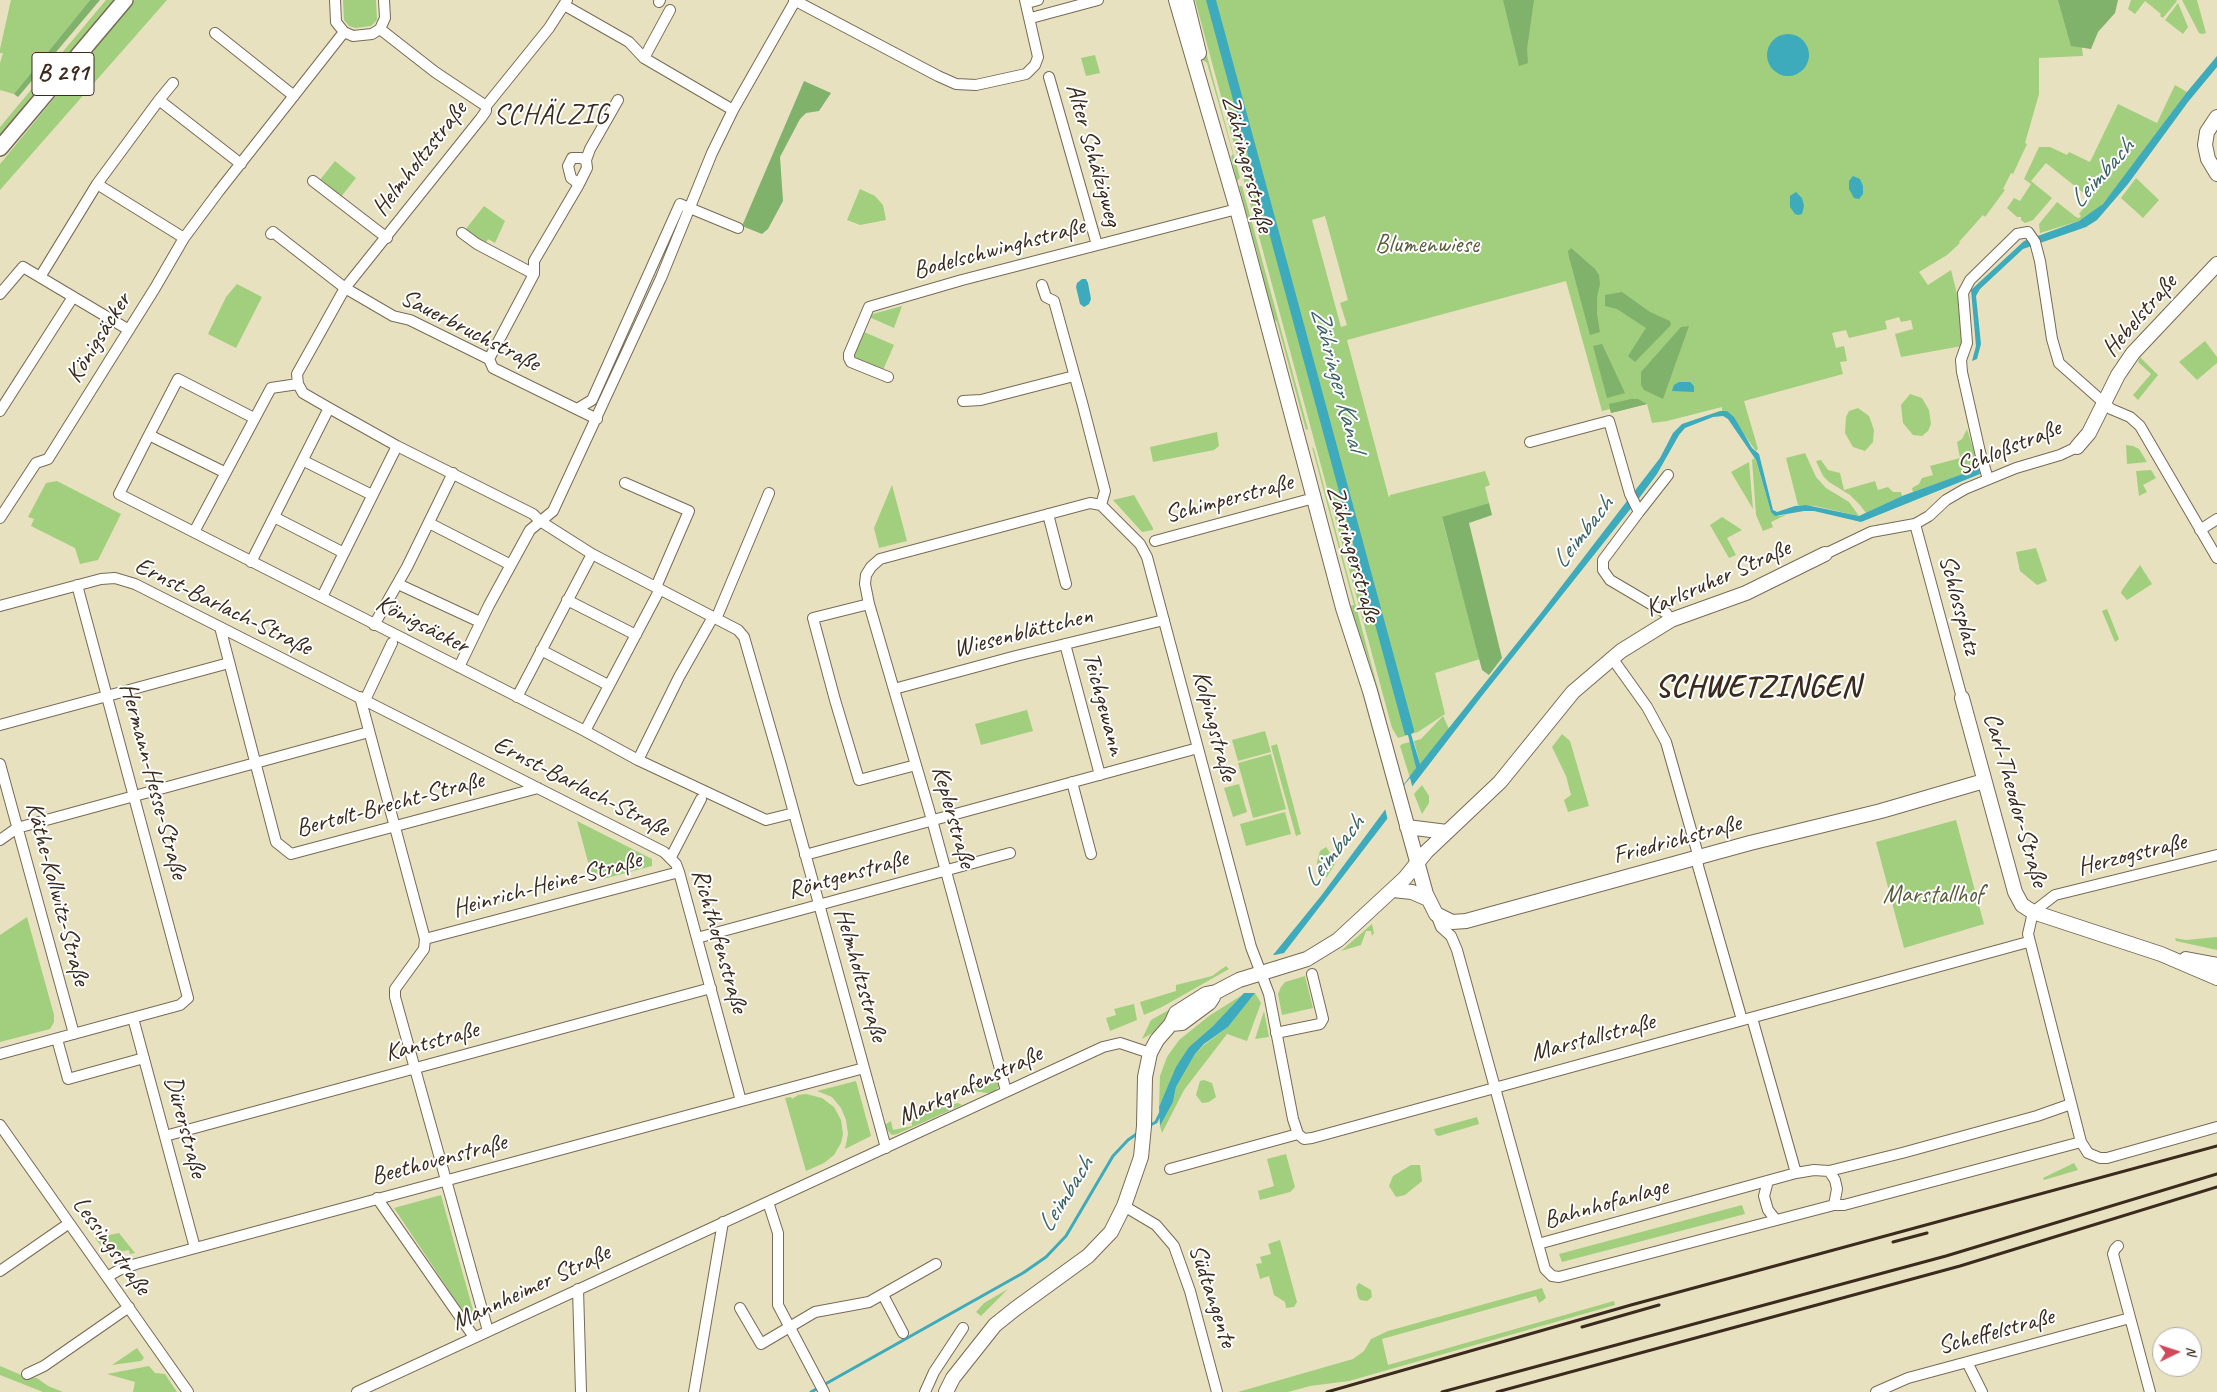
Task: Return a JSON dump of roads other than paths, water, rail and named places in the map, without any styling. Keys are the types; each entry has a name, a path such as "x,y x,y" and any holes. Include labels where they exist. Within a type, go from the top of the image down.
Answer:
{"main road":[{"name":"B 291","path":"0,148 125,0"}],"street":[{"path":"335,0 336,22 344,32 353,36 372,34 380,29 385,18 384,0"},
{"path":"458,667 530,530 553,511 597,419 691,209 712,153 733,110 795,0 938,76 956,84 976,86 1026,74 1031,70 1038,56 1026,1 1038,0"},
{"path":"1031,18 1098,0"},
{"name":"Zähringerstraße","path":"1176,0 1236,209 1343,608 1360,656 1417,863"},
{"name":"Zähringerstraße","path":"1186,0 1198,50 1201,83"},
{"path":"566,2 629,42 644,58 733,110"},
{"name":"Helmholtzstraße","path":"566,2 486,106 486,111 481,118 345,288 297,374 298,384 303,393 329,408 397,446 453,472 533,514 540,521 592,554 738,630 747,643 886,1148"},
{"path":"644,58 670,10"},
{"path":"380,29 435,72 486,106"},
{"name":"Königsäcker","path":"0,518 36,463 48,459 184,238 344,32"},
{"path":"215,33 294,96"},
{"name":"Alter Schälzigweg","path":"1049,77 1097,245"},
{"path":"40,277 97,184 172,83"},
{"path":"159,100 241,164"},
{"path":"489,359 534,274 534,262 579,184 587,168 586,160 618,100"},
{"path":"2217,117 2207,132 2205,145 2208,159 2217,174"},
{"path":"579,184 571,178 568,166 572,158 586,160"},
{"name":"Helmholtzstraße","path":"313,181 386,238"},
{"path":"97,184 184,238"},
{"path":"577,409 592,400 680,204 738,228"},
{"name":"Bodelschwinghstraße","path":"888,377 851,362 849,358 869,307 1236,209"},
{"path":"271,234 273,232 345,288"},
{"path":"1988,479 1980,452 1960,360 1967,343 1963,293 1970,280 2017,234 2028,232 2034,240 2056,358 2063,368 2111,409 2130,417 2140,426 2217,558"},
{"path":"462,233 477,244 534,274"},
{"name":"Hebelstraße","path":"2104,402 2133,353 2217,264"},
{"path":"0,294 23,267 128,330"},
{"name":"Bodelschwinghstraße","path":"1042,285 1046,297 1054,301 1074,376"},
{"name":"Sauerbruchstraße","path":"345,288 393,316 410,320 489,359 493,368 597,419"},
{"path":"0,411 73,297"},
{"path":"963,401 981,400 1074,376 1105,491 1101,505 1090,503 1048,514 1066,584"},
{"name":"Königsäcker","path":"254,418 178,379 119,494 585,731 638,760 766,820 794,813"},
{"path":"194,532 224,472 271,388 298,384"},
{"name":"Schloßstraße","path":"1915,524 1929,516 1952,495 1988,479 2060,455 2077,446 2089,433 2104,402"},
{"path":"251,562 304,461 329,408"},
{"path":"1530,442 1609,421 1630,494 1637,508"},
{"path":"149,435 224,472"},
{"path":"322,597 397,446"},
{"path":"304,461 372,495"},
{"path":"374,625 398,584 453,472"},
{"path":"1668,475 1637,508 1603,560 1603,570 1610,580 1666,613 1671,620"},
{"path":"585,731 636,635 658,588 689,510 625,483"},
{"path":"638,760 679,677 715,618 769,493"},
{"name":"Schimperstraße","path":"1156,541 1314,498"},
{"name":"Kolpingstraße","path":"1101,505 1140,544 1147,557 1251,947 1269,994 1292,1119 1298,1134"},
{"name":"Keplerstraße","path":"1006,1091 932,820 869,604 865,584 866,575 871,566 880,559 1048,514"},
{"path":"274,517 344,553"},
{"path":"2200,530 2217,519"},
{"path":"429,523 511,565"},
{"name":"Karlsruher Straße","path":"1417,863 1511,770 1573,692 1612,658 1671,620 1755,589 1871,532 1915,524"},
{"name":"Schlossplatz","path":"1915,524 1962,698"},
{"path":"516,697 592,554"},
{"name":"Ernst-Barlach-Straße","path":"0,606 105,578 124,580 135,584 671,857"},
{"name":"Königsäcker","path":"398,584 480,622"},
{"name":"Hermann-Hesse-Straße","path":"77,585 187,988 188,998 183,1004 133,1018"},
{"path":"567,600 636,635"},
{"path":"869,604 813,618 835,700 859,780 916,765"},
{"name":"Wiesenblättchen","path":"894,688 1164,620"},
{"path":"220,627 254,763"},
{"path":"392,643 362,698 369,732 425,939 424,949 397,985 394,992 444,1180 488,1331"},
{"name":"Teichgewann","path":"1065,644 1100,775"},
{"path":"541,650 608,685"},
{"path":"1612,658 1644,703 1666,742 1698,858 1796,1172"},
{"path":"0,726 229,663"},
{"name":"Carl-Theodor-Straße","path":"1962,698 2016,896 2022,905 2033,912 2028,942 2081,1142"},
{"path":"0,840 17,828 369,732"},
{"name":"Teichgewann","path":"805,855 1198,748"},
{"name":"Bertolt-Brecht-Straße","path":"254,763 276,842 292,854 538,788"},
{"name":"Käthe-Kollwitz-Straße","path":"0,764 74,1034"},
{"name":"Friedrichstraße","path":"1436,914 1452,922 1466,921 1881,811 1984,781"},
{"path":"1072,782 1092,854"},
{"name":"Richthofenstraße","path":"701,799 671,857 679,872 741,1101"},
{"path":"1407,827 1447,832"},
{"name":"Röntgenstraße","path":"697,938 1010,854"},
{"name":"Herzogstraße","path":"2033,912 2056,895 2217,855"},
{"path":"946,1392 953,1378 996,1325 1088,1256 1110,1232 1124,1206 1138,1165 1144,1139 1145,1076 1150,1053 1176,1014 1206,994 1216,992 1239,980 1293,965 1326,948 1352,928 1393,890 1417,863"},
{"path":"1417,863 1428,899 1441,927 1451,936 1457,950 1538,1244"},
{"name":"Heinrich-Heine-Straße","path":"425,939 679,872"},
{"path":"1393,890 1412,892 1428,899"},
{"path":"2033,912 2161,954 2217,978"},
{"name":"Marstallstraße","path":"1170,1169 1298,1134 1304,1139 1312,1138 2028,942"},
{"path":"2161,954 2217,965"},
{"path":"1276,1033 1320,1024 1323,1019 1312,974"},
{"name":"Kantstraße","path":"165,1136 711,988"},
{"path":"0,1054 133,1018"},
{"name":"Dürerstraße","path":"133,1018 196,1248"},
{"path":"57,1038 68,1079 144,1058"},
{"name":"Markgrafenstraße","path":"809,1183 1102,1047 1123,1044 1150,1053"},
{"name":"Beethovenstraße","path":"108,1277 119,1270 136,1264 864,1068"},
{"name":"Bahnhofanlage","path":"2071,1104 2019,1121 1829,1171 1796,1172 1538,1244 1545,1269 1552,1276 1559,1277 1834,1205 1844,1205 2081,1142"},
{"name":"Lessingstraße","path":"1,1127 188,1392"},
{"path":"2081,1142 2088,1153 2100,1158 2107,1158 2217,1127"},
{"path":"1829,1171 1835,1180 1837,1189 1834,1205"},
{"path":"1768,1181 1764,1196 1768,1210 1776,1220"},
{"name":"Mannheimer Straße","path":"357,1392 809,1183"},
{"path":"377,1198 474,1337"},
{"path":"768,1202 778,1233 778,1306 788,1328 824,1391"},
{"name":"Südtangente","path":"1124,1206 1156,1225 1174,1246 1190,1291 1217,1392"},
{"path":"694,1392 723,1222"},
{"path":"0,1270 68,1224"},
{"path":"2118,1246 2113,1254 2150,1392"},
{"path":"740,1308 760,1344 816,1312 869,1302 936,1264"},
{"path":"578,1289 581,1392"},
{"path":"883,1295 903,1333"},
{"path":"27,1374 44,1366 129,1307"},
{"name":"Scheffelstraße","path":"1876,1392 1908,1378 2130,1318"},
{"path":"926,1392 934,1372 963,1328"},
{"path":"1967,1362 1982,1392"}],"water":[{"path":"1206,0 1216,0 1414,730 1411,734 1420,764 1541,613 1660,458 1673,433 1682,424 1720,411 1727,411 1734,417 1752,448 1759,454 1773,510 1777,512 1795,506 1806,505 1859,516 1902,496 1979,468 1980,474 1861,522 1814,511 1775,516 1771,512 1756,460 1728,419 1723,416 1713,417 1685,428 1657,474 1640,497 1481,697 1284,953 1275,955 1273,955 1321,896 1416,768 1408,735 1405,735"},
{"path":"1788,34 1803,40 1809,55 1803,70 1788,76 1773,70 1767,55 1773,40"},
{"path":"2217,56 2217,67 2188,102 2128,184 2097,220 2086,227 2023,249 1980,289 1976,296 1981,344 1977,359 1972,361 1976,346 1971,290 2024,241 2079,221 2103,204 2187,92"},
{"path":"1853,176 1860,179 1863,186 1863,194 1859,199 1854,198 1849,189 1849,181"},
{"path":"1796,192 1802,198 1804,206 1802,214 1798,215 1790,207 1790,196"},
{"path":"1082,279 1086,279 1088,283 1091,299 1089,304 1084,307 1080,304 1076,287 1077,283"},
{"path":"1679,382 1690,382 1694,386 1694,392 1672,391 1674,385"},
{"path":"1244,993 1255,993 1228,1027 1204,1044 1195,1054 1176,1087 1173,1102 1160,1126 1159,1107 1176,1067 1189,1047 1213,1026"}],"waterway":[{"name":"Leimbach","path":"1147,1127 1156,1122 1161,1112"},
{"name":"Leimbach","path":"811,1392 1023,1273 1046,1257 1066,1236 1113,1156 1128,1140 1138,1133"}],"railway":[{"path":"1327,1392 1631,1305 2217,1146"},
{"path":"1442,1392 1946,1256 2217,1174"},
{"path":"1497,1392 1960,1266 2217,1187"},
{"path":"1893,1242 1927,1233"},
{"path":"1582,1327 1659,1305"}],"district":[{"name":"SCHÄLZIG","path":"551,116"},
{"name":"SCHWETZINGEN","path":"1758,688"}],"park label":[{"name":"Blumenwiese","path":"1427,245"},
{"name":"Marstallhof","path":"1933,895"}],"water label":[{"name":"Zähringer Kanal","path":"1337,379"}]}
